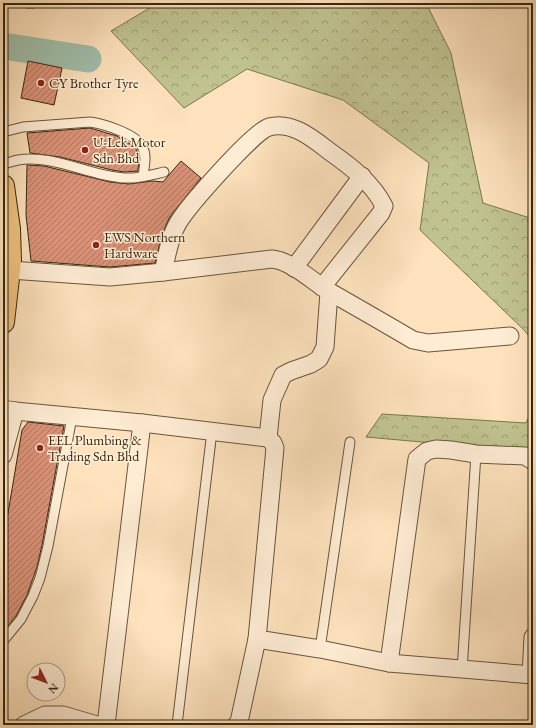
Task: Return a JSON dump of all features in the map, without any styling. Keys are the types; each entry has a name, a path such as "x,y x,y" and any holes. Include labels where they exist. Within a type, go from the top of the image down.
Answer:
{"main road":[{"path":"3,186 9,230 10,270 3,322"}],"street":[{"path":"163,272 170,239 178,223 191,204 254,137 268,128 281,126 296,130 311,137 362,176 379,196 384,206 381,213 326,289 325,347 319,359 311,364 283,375 272,400 268,438"},
{"path":"294,268 362,176"},
{"path":"10,270 110,277 272,259 279,260 294,268 326,289 413,340 428,343 510,336"},
{"path":"3,455 9,410 212,431 268,438 273,443 275,448 257,640 239,722 236,725"},
{"path":"106,725 142,423"},
{"path":"389,663 417,460 427,451 436,449 476,454 525,456 533,461"},
{"path":"257,640 320,649 389,663 532,675 533,637"},
{"path":"24,725 44,715 63,715 97,725"}],"lane":[{"path":"28,3 33,3"},
{"path":"3,132 23,127 90,122 116,129 137,140 144,148 145,154 143,176"},
{"path":"3,164 19,160 41,160 102,175 125,178 164,172"},
{"path":"3,641 21,619 33,596 40,578 48,546 72,417"},
{"path":"177,725 212,431"},
{"path":"320,649 350,442"},
{"path":"462,670 476,454"}],"green space":[{"path":"158,3 426,3 451,53 483,203 533,219 533,341 524,330 420,230 429,163 343,100 247,69 184,108 111,31"},
{"path":"533,408 533,452 366,437 382,414 526,423"}],"building":[{"name":"CY Brother Tyre","path":"28,61 62,68 54,105 21,98"},
{"name":"U-Lek Motor Sdn Bhd","path":"90,128 117,136 135,147 139,155 138,171 124,172 112,170 60,157 30,153 27,133"},
{"path":"181,161 201,178 169,218 161,238 155,263 110,267 31,261 26,215 27,165 44,166 110,182 129,184 152,181 163,182"},
{"path":"28,422 64,426 37,567 27,595 16,616 3,632 3,531 7,519 22,430"}],"waterway":[{"path":"3,46 88,59"}],"place":[{"name":"CY Brother Tyre","path":"41,83"},
{"name":"U-Lek Motor Sdn Bhd","path":"85,150"},
{"name":"EWS Northern Hardware","path":"96,245"},
{"name":"EEL Plumbing & Trading Sdn Bhd","path":"40,448"}]}
